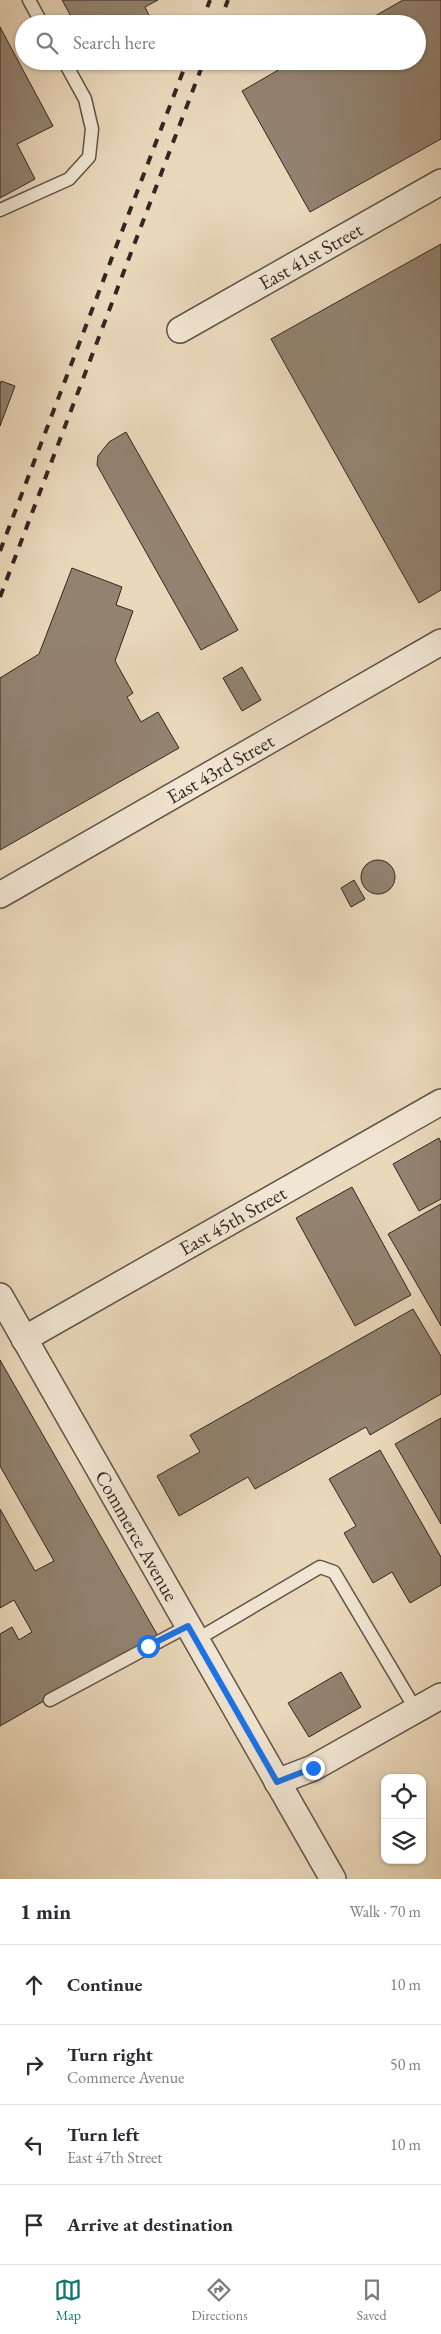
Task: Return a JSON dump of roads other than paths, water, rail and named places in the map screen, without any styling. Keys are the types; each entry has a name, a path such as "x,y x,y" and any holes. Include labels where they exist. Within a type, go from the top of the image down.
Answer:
{"street":[{"name":"East 41st Street","path":"180,330 441,182"},
{"name":"East 43rd Street","path":"0,895 441,642"},
{"name":"East 45th Street","path":"24,1339 441,1102"},
{"name":"Commerce Avenue","path":"0,1296 333,1879"},
{"path":"277,1782 313,1768 441,1696"}],"lane":[{"path":"29,0 37,15"},
{"path":"0,210 69,178 89,157 92,129 85,98 69,70"},
{"path":"50,1700 192,1633 320,1567 334,1572 416,1710"}],"railway":[{"path":"204,15 210,0"},
{"path":"222,15 228,0"},
{"path":"0,551 184,70"},
{"path":"0,597 201,70"}]}
